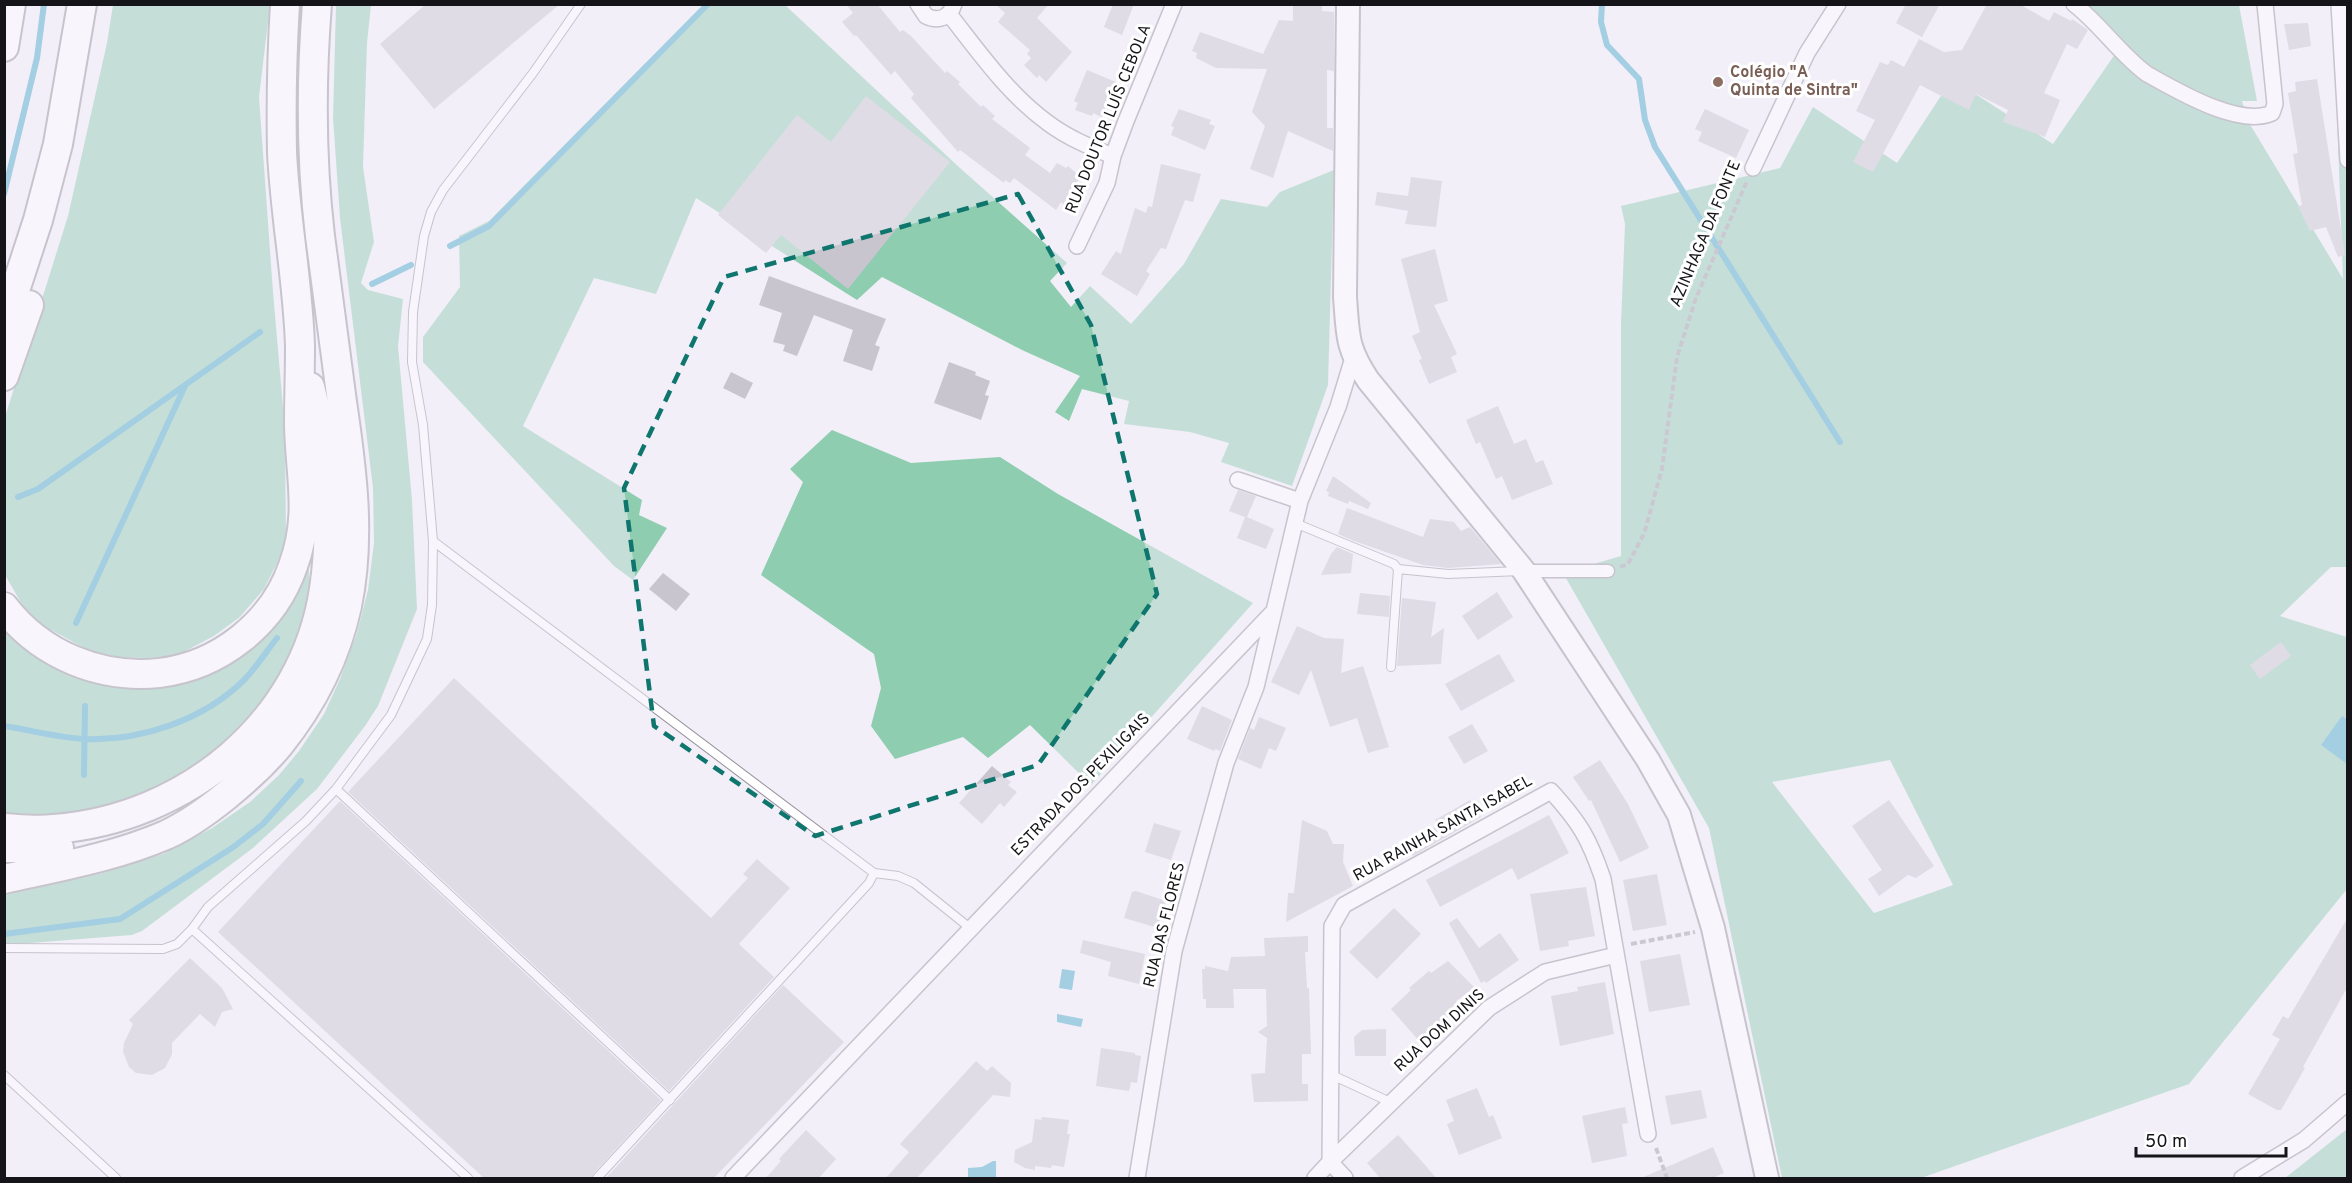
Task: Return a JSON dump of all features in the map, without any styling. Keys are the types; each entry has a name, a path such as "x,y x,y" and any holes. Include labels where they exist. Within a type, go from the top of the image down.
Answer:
{"highway":[{"path":"4,47 11,4"},
{"path":"4,324 38,220 58,144 82,4"},
{"path":"4,607 45,645 75,661 113,672 146,674 188,668 217,655 241,639 267,614 286,583 293,566 302,529 305,485 299,427 300,344 282,153 285,4"},
{"path":"4,879 137,846 183,826 251,774 298,721 319,684 336,646 347,605 355,525 348,440 318,211 314,102 317,4"},
{"path":"4,376 29,305 38,220"},
{"path":"4,828 54,830 115,818 148,808 205,777 232,756 257,732 281,700 298,670 313,633 324,591 328,549 329,513 320,428 300,344"},
{"path":"4,848 42,849 103,842 164,823 218,800"}],"main road":[{"path":"1348,4 1345,297 1348,341 1353,358 1368,380 1524,571 1648,760 1679,815 1713,928 1767,1179"}],"street":[{"path":"918,4 921,12 932,19 944,18 952,9 1023,104 1078,142 1113,156"},
{"name":"RUA DOUTOR LUÍS CEBOLA","path":"1077,246 1107,183 1113,156 1174,4"},
{"name":"AZINHAGA DA FONTE","path":"1753,168 1808,54 1838,4"},
{"path":"2074,4 2102,29 2134,65 2147,74 2234,114 2256,118 2272,113 2275,104 2265,4"},
{"path":"2339,4 2348,160"},
{"name":"ESTRADA DOS PEXILIGAIS","path":"733,1179 1274,611 1300,501 1338,407 1353,358"},
{"path":"1238,480 1300,501"},
{"path":"1524,571 1608,571"},
{"name":"RUA DAS FLORES","path":"1137,1179 1174,951 1226,762 1257,687 1274,611"},
{"name":"RUA RAINHA SANTA ISABEL","path":"1330,1162 1332,926 1344,905 1551,790 1576,818 1592,846 1603,879 1648,1134"},
{"name":"RUA DOM DINIS","path":"1330,1162 1489,1008 1545,972 1616,951"},
{"path":"2242,1179 2304,1140 2348,1102"},
{"path":"1315,1179 1330,1162 1345,1179"}],"lane":[{"path":"4,948 163,949 177,944 192,929 208,907 306,821 336,789 391,715 428,639 432,605 433,541 423,425 411,362 413,312 424,236 430,212 443,190 533,73 581,4"},
{"path":"1296,523 1394,564 1398,569 1391,667"},
{"path":"433,541 874,873 898,876 914,883 970,928"},
{"path":"1398,569 1448,574 1524,571"},
{"path":"336,789 670,1100"},
{"path":"597,1179 869,883 874,873"},
{"path":"192,929 468,1179"},
{"path":"4,1075 116,1179"},
{"path":"1332,1075 1390,1102"}],"path":[{"name":"AZINHAGA DA FONTE","path":"1608,571 1628,564 1644,534 1662,469 1677,357 1696,298 1753,168"},
{"path":"1616,951 1713,928"},
{"path":"1648,1134 1667,1179"}],"highlighted area":[{"path":"1018,194 1091,325 1157,594 1038,765 815,836 654,726 624,488 724,277"}],"green space":[{"path":"113,5 270,5 259,97 285,430 286,539 264,589 240,617 214,636 178,655 147,658 118,657 88,650 44,626 23,606 5,575 5,417 68,216 107,43"},
{"path":"336,5 371,5 367,43 363,167 374,242 361,283 368,290 403,299 398,346 412,500 417,609 378,706 365,726 317,789 253,848 142,931 132,935 5,945 5,895 103,873 163,854 212,828 250,802 279,775 299,751 324,714 357,633 368,590 374,543 373,488 340,218 333,118"},
{"path":"703,5 785,5 960,168 1067,263 1050,281 1071,307 1090,286 1131,324 1184,264 1221,199 1267,207 1280,192 1334,170 1328,385 1292,486 1221,462 1229,443 1190,432 1124,424 1129,401 1082,389 1069,421 1055,412 1080,376 1022,350 882,277 857,300 696,198 656,294 594,278 523,426 642,500 639,515 667,528 633,580 614,566 423,362 423,337 460,287 459,236 489,221"},
{"path":"2085,5 2239,5 2257,101 2242,101 2248,121 2343,279 2333,5 2347,5 2347,567 2331,567 2280,616 2347,637 2347,889 2189,1084 1921,1178 1782,1178 1709,828 1563,573 1621,556 1621,323 1625,224 1621,206 1780,168 1813,107 1897,163 1952,79 2053,144 2124,41 2103,19","holes":["1890,760 1953,885 1874,913 1772,782"]},
{"path":"832,430 911,463 1000,457 1058,494 1253,603 1091,785 1030,725 988,758 963,737 895,759 871,726 881,688 874,654 761,575 803,482 790,469"},
{"path":"309,564 309,592 302,620 280,679 242,735 183,780 128,801 59,815 5,813 4,627 63,669 125,689 158,686 296,589"},
{"path":"2347,1129 2347,1178 2285,1178"}],"water":[{"path":"2342,716 2347,719 2347,764 2321,745"},
{"path":"1062,969 1075,971 1072,990 1059,988"},
{"path":"1057,1014 1083,1019 1081,1027 1057,1022"},
{"path":"996,1161 996,1178 968,1178 968,1168 982,1167"}],"building":[{"path":"426,4 560,4 434,109 380,44"},
{"path":"846,4 877,4 900,32 903,30 911,36 945,73 947,71 960,82 958,84 981,107 983,105 995,116 992,119 1030,148 1025,155 1050,173 1057,163 1066,168 1068,166 1081,177 1074,185 1079,189 1066,206 1061,202 1056,210 1014,178 1010,183 1005,180 1004,183 960,150 958,152 911,98 914,94 895,71 891,75 842,22 853,13"},
{"path":"995,4 1049,4 1037,18 1072,52 1046,82 1039,75 1037,78 1024,65 1031,58 1027,54 1030,50 998,22 1005,13"},
{"path":"1113,4 1134,4 1122,35 1104,27"},
{"path":"1293,4 1322,4 1322,11 1334,12 1334,71 1327,70 1327,128 1333,128 1333,151 1288,131 1273,178 1250,169 1265,126 1252,112 1267,69 1216,68 1196,58 1197,53 1192,51 1200,32 1263,54 1279,20 1293,21"},
{"path":"1906,4 1940,4 1922,37 1896,23"},
{"path":"1987,4 2019,4 2049,21 2054,12 2071,21 2072,19 2088,30 2077,49 2067,44 2044,93 2060,100 2045,137 2003,122 2008,110 1976,94 1969,110 1920,85 1873,172 1853,162 1875,120 1856,111 1880,62 1888,65 1891,60 1904,67 1919,39 1944,52 1962,50"},
{"path":"2308,23 2311,46 2289,50 2284,24"},
{"path":"1087,70 1116,82 1102,117 1075,110 1078,103 1074,101"},
{"path":"2317,79 2345,255 2338,257 2326,227 2310,231 2298,206 2302,205 2293,154 2298,153 2288,93 2296,91 2295,82"},
{"path":"866,96 950,162 848,289 781,235 766,253 718,215 797,115 831,142"},
{"path":"1179,109 1211,120 1209,124 1215,126 1205,150 1171,135 1174,127 1171,126"},
{"path":"1705,109 1749,130 1736,158 1698,141 1702,132 1695,129"},
{"path":"1161,164 1201,174 1193,202 1185,200 1166,249 1161,248 1146,271 1150,274 1137,296 1101,274 1116,251 1121,254 1135,208 1146,213 1148,206 1152,207"},
{"path":"1411,177 1442,181 1436,227 1405,224 1408,211 1375,205 1377,192 1408,196"},
{"path":"1435,249 1448,301 1434,305 1457,354 1451,357 1457,372 1429,384 1412,336 1420,332 1401,259"},
{"path":"769,276 886,319 875,345 880,347 872,371 843,361 853,330 814,315 797,356 783,351 785,345 773,342 782,313 759,305"},
{"path":"949,362 976,372 975,375 990,381 985,395 989,396 981,420 934,403"},
{"path":"731,372 753,383 745,399 723,388"},
{"path":"1498,406 1514,444 1526,439 1536,463 1543,460 1553,484 1512,500 1502,476 1496,479 1480,442 1476,444 1466,420"},
{"path":"1333,476 1371,503 1368,509 1328,496 1329,492 1326,491"},
{"path":"1238,490 1256,496 1247,517 1274,529 1266,549 1237,538 1245,517 1229,511"},
{"path":"1347,508 1423,537 1430,519 1454,522 1461,531 1470,527 1501,564 1448,568 1423,565 1354,541 1338,534"},
{"path":"1337,547 1353,554 1351,573 1321,575 1331,554"},
{"path":"663,573 690,594 676,611 649,589"},
{"path":"1497,592 1513,617 1478,640 1462,616"},
{"path":"1360,593 1390,596 1389,617 1357,614"},
{"path":"1402,598 1436,602 1431,637 1444,628 1441,664 1397,666"},
{"path":"1297,626 1324,638 1344,639 1341,673 1363,666 1389,747 1368,753 1357,718 1330,727 1311,670 1299,695 1271,682"},
{"path":"2281,642 2291,656 2260,679 2250,665"},
{"path":"1499,654 1515,681 1461,711 1445,684"},
{"path":"454,678 711,918 748,878 743,874 757,859 790,888 739,944 774,977 669,1091 348,792"},
{"path":"1202,706 1232,720 1220,751 1215,749 1214,751 1187,739"},
{"path":"1259,717 1286,728 1276,751 1269,748 1261,769 1238,759 1250,728 1254,730"},
{"path":"1472,724 1488,751 1464,764 1448,737"},
{"path":"1600,760 1628,804 1649,848 1620,862 1591,800 1589,801 1573,777"},
{"path":"992,766 1011,782 1008,785 1017,792 1004,807 1000,803 982,824 959,803"},
{"path":"1470,800 1481,817 1413,856 1406,842 1438,826 1435,820"},
{"path":"1889,800 1934,866 1916,878 1908,875 1879,896 1868,879 1882,870 1852,826"},
{"path":"340,801 661,1100 593,1174 591,1179 485,1179 218,932"},
{"path":"1549,815 1569,853 1518,880 1512,868 1440,907 1426,880"},
{"path":"1302,820 1327,831 1333,844 1344,844 1343,862 1353,886 1286,922 1288,893 1294,893"},
{"path":"1154,823 1181,831 1171,860 1145,852"},
{"path":"1657,874 1667,925 1633,931 1623,880"},
{"path":"1586,887 1595,936 1568,941 1569,946 1540,951 1530,894"},
{"path":"1136,891 1166,901 1158,928 1124,918 1132,892"},
{"path":"1394,908 1421,934 1377,979 1349,952"},
{"path":"2348,917 2348,986 2281,1110 2277,1110 2248,1094 2280,1039 2272,1035 2283,1016 2288,1019"},
{"path":"1457,918 1479,948 1500,933 1519,960 1486,983 1484,981 1481,983 1449,923"},
{"path":"1308,936 1308,952 1305,952 1307,988 1309,988 1311,1054 1302,1054 1302,1084 1308,1084 1308,1101 1254,1102 1251,1074 1265,1073 1267,1038 1258,1032 1267,1026 1266,989 1233,989 1234,1008 1206,1008 1206,999 1203,999 1202,969 1205,969 1205,966 1228,971 1231,957 1265,956 1264,938"},
{"path":"1083,940 1145,954 1139,984 1108,976 1111,962 1080,953"},
{"path":"1680,954 1690,1005 1649,1012 1640,961"},
{"path":"190,958 222,988 233,1009 222,1012 215,1027 200,1014 172,1043 172,1054 165,1068 152,1075 136,1073 129,1067 123,1052 124,1043 133,1024 129,1020"},
{"path":"1448,961 1475,988 1456,1001 1460,1006 1421,1043 1391,1009 1411,990 1409,988 1429,971 1431,973"},
{"path":"1605,982 1614,1034 1560,1046 1551,996 1578,991 1577,987"},
{"path":"783,985 844,1042 713,1179 605,1179"},
{"path":"1386,1029 1386,1056 1355,1056 1354,1037 1362,1030"},
{"path":"1101,1048 1141,1056 1137,1083 1131,1082 1129,1091 1096,1086"},
{"path":"976,1061 987,1071 992,1066 1011,1083 1010,1097 993,1095 916,1179 885,1179 909,1152 900,1144"},
{"path":"1477,1088 1489,1117 1493,1115 1502,1138 1459,1155 1447,1124 1454,1121 1446,1100"},
{"path":"1701,1090 1707,1118 1671,1125 1665,1096"},
{"path":"1625,1107 1628,1123 1622,1124 1627,1156 1592,1163 1582,1116"},
{"path":"1042,1117 1069,1120 1067,1134 1070,1134 1064,1167 1035,1166 1035,1170 1014,1162 1015,1150 1032,1142 1035,1119 1041,1120"},
{"path":"806,1130 836,1159 818,1179 765,1179 781,1161 779,1159"},
{"path":"1398,1135 1437,1179 1381,1179 1367,1163"},
{"path":"1713,1147 1724,1173 1711,1179 1639,1179"}],"waterway":[{"path":"4,194 37,58 44,4"},
{"path":"450,246 489,226 708,4"},
{"path":"1602,4 1601,22 1607,45 1639,79 1645,120 1655,147 1840,442"},
{"path":"372,284 411,265"},
{"path":"18,497 38,489 260,332"},
{"path":"76,623 185,386"},
{"path":"4,726 55,736 86,739 107,739 149,732 190,717 227,695 243,681 277,638"},
{"path":"84,775 85,706"},
{"path":"4,934 120,919 232,848 263,824 301,781"}],"place":[{"name":"Colégio \"A Quinta de Sintra\"","path":"1718,82"}]}
